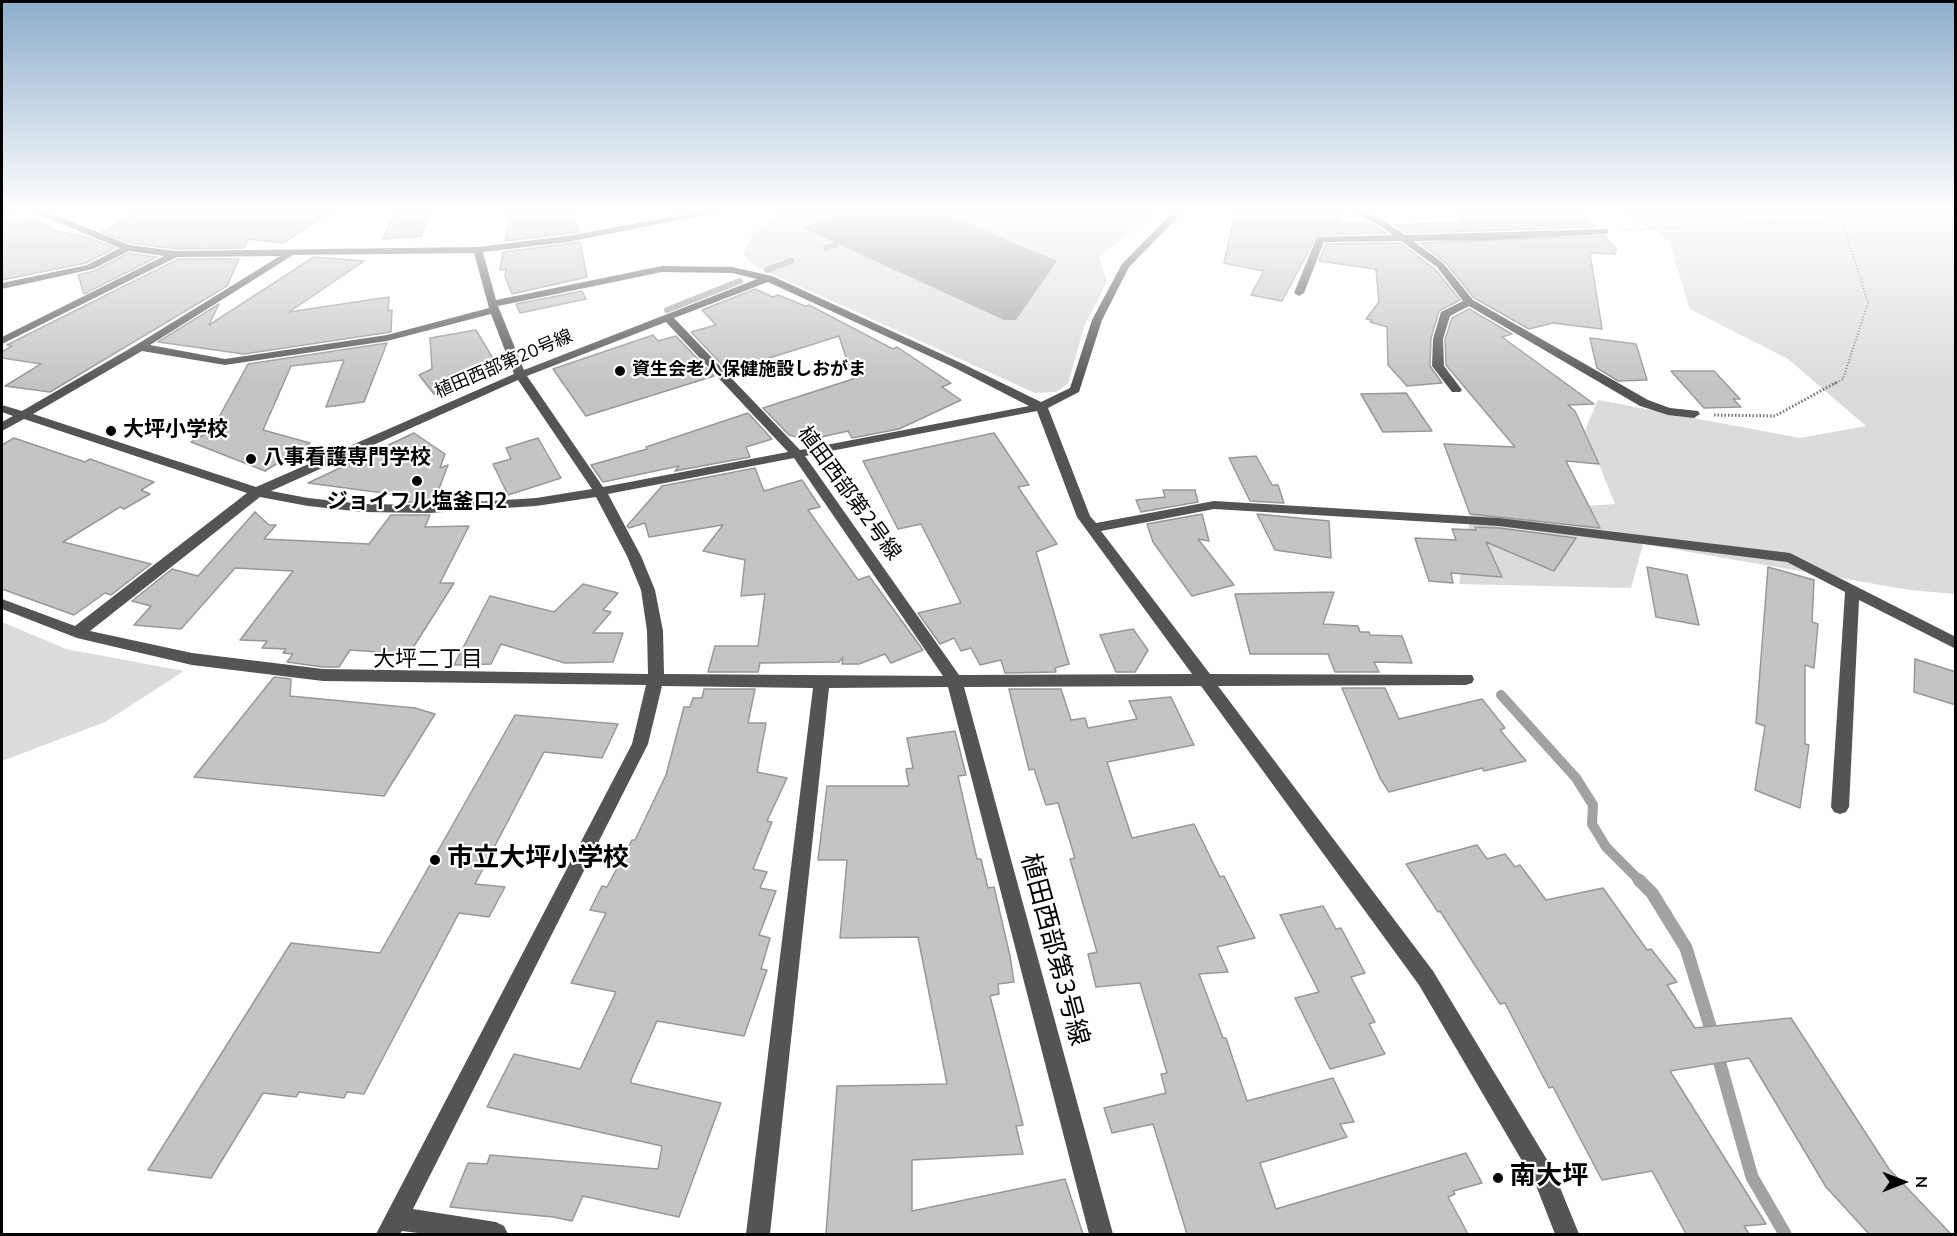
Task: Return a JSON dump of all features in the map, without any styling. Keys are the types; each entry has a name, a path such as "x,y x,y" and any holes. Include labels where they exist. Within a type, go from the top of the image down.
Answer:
{"street":[{"path":"2,286 82,269"},
{"path":"2,341 146,269"},
{"path":"2,427 141,347 265,269"},
{"path":"483,269 494,307 520,375 600,492 634,556 648,590 655,632 656,678 640,744 393,1226 496,1234"},
{"path":"141,347 225,362 387,338 494,307 662,269 732,270 768,278 957,365 1041,407 1084,517 1426,978 1544,1176 1566,1234"},
{"path":"2,408 257,492 308,502 363,508 429,509 536,502 600,492 1041,407 1075,390 1097,320 1124,269"},
{"path":"1299,293 1308,269"},
{"path":"1443,269 1468,302 1554,349 1644,403 1668,411 1694,414"},
{"name":"植田西部第20号線","path":"77,633 257,492 520,375 768,278"},
{"path":"1456,390 1438,366 1438,339 1445,314 1468,302"},
{"name":"植田西部第2号線","path":"668,318 797,454 954,680"},
{"path":"1092,528 1214,505 1499,522 1790,558 1956,644"},
{"path":"1840,807 1852,590"},
{"path":"2,604 77,633 192,658 323,675 822,682 1466,679"},
{"name":"植田西部第3号線","path":"954,680 1101,1234"},
{"path":"758,1234 822,682"}],"path":[{"path":"1694,414 1775,416 1843,379 1868,303 1858,269"}],"shaded area":[{"path":"761,269 1103,269 1107,282 1084,327 1068,384 1056,392 1035,393"},
{"path":"892,269 1052,269 1016,320 1004,320"},
{"path":"1678,269 1955,269 1955,594 1910,590 1643,544 1631,588 1459,584 1471,514 1615,504 1585,430 1598,400 1800,438 1866,426 1788,359 1690,309"},
{"path":"2,622 66,649 184,671 105,722 2,761"}],"building":[{"path":"2,269 58,269 2,280"},
{"path":"99,269 134,269 84,294 78,275"},
{"path":"159,269 235,269 227,286 50,392 5,386 41,364 2,358 2,352 12,346 7,345"},
{"path":"296,269 353,269 289,312 389,297 388,311 392,310 391,332 244,354 158,342 219,304 209,325"},
{"path":"500,269 585,269 587,277 512,294 505,276 506,269"},
{"path":"1252,269 1299,269 1282,301 1251,295 1264,271"},
{"path":"1374,269 1435,269 1460,300 1439,311 1431,338 1430,366 1442,383 1407,386 1388,365 1387,327 1366,319 1379,302 1376,269"},
{"path":"1450,269 1592,269 1602,329 1553,323 1529,329 1474,298"},
{"path":"755,289 773,297 778,295 805,306 809,305 893,349 897,347 951,383 942,387 961,400 899,429 852,438 848,431 808,440 789,435 763,408 853,379 839,336 728,371 691,332 716,325 702,310"},
{"path":"582,291 586,299 520,313 516,304"},
{"path":"1469,309 1512,334 1502,337 1594,404 1568,405 1575,411 1599,464 1566,461 1600,528 1470,514 1444,444 1515,447 1446,365 1445,339 1452,318"},
{"path":"476,330 498,367 474,378 473,375 471,380 443,393 434,394 419,375 432,369 430,338"},
{"name":"資生会老人保健施設しおがま","path":"653,335 658,341 676,336 714,376 586,416 553,369"},
{"path":"1590,338 1636,344 1647,380 1618,381 1597,368"},
{"path":"387,343 364,402 326,407 344,360 291,366 263,430 310,443 265,471 191,442 212,430 248,364"},
{"path":"1671,371 1714,371 1740,399 1733,399 1741,407 1704,408"},
{"path":"1406,393 1432,431 1383,432 1361,394"},
{"path":"748,413 772,439 746,447 750,457 675,471 679,466 603,482 591,465 647,449 646,447"},
{"path":"414,433 445,454 440,468 448,465 434,502 400,502 407,492 391,494 308,483"},
{"path":"994,433 1029,485 1018,487 1057,544 1036,552 1069,664 1055,668 1056,672 1005,673 1001,660 980,665 971,648 961,651 954,638 940,644 918,613 961,603 921,524 898,529 863,461"},
{"path":"14,438 85,462 90,459 154,482 141,490 150,494 124,509 120,507 63,542 151,564 111,595 105,593 74,615 2,589 2,445"},
{"path":"538,438 561,478 508,495 493,464 511,459 506,448"},
{"path":"1256,456 1272,485 1278,485 1284,503 1250,501 1229,458"},
{"path":"755,468 764,491 802,480 820,507 808,510 858,580 869,576 923,650 891,663 885,654 859,664 842,664 843,657 839,662 760,663 758,672 708,672 715,646 758,646 765,594 741,596 745,560 703,551 723,525 649,537 645,523 629,528 627,526 662,486"},
{"path":"1163,490 1195,490 1198,502 1141,512 1136,500 1165,497"},
{"path":"255,512 269,525 276,525 264,539 369,544 391,515 430,515 425,527 469,526 440,583 454,583 409,654 350,650 339,667 323,667 287,662 293,654 283,653 286,649 262,648 267,641 240,640 293,571 235,568 181,629 134,625 151,606 132,601 172,569 198,576"},
{"path":"1202,514 1209,541 1198,539 1234,585 1192,596 1153,542 1147,524"},
{"path":"1257,514 1329,521 1331,558 1275,550"},
{"path":"1475,527 1576,538 1554,571 1486,542 1502,577 1451,573 1453,583 1429,581 1415,538 1456,540 1452,529 1476,530"},
{"path":"1647,567 1687,575 1699,625 1656,617"},
{"path":"1768,567 1814,580 1812,622 1818,624 1814,668 1805,665 1805,744 1809,745 1800,808 1755,790 1765,726 1756,723"},
{"path":"583,584 618,593 603,610 611,612 593,633 623,633 613,662 565,663 501,644 491,664 454,665 490,596 554,612"},
{"path":"1334,592 1323,624 1358,626 1360,632 1369,632 1370,635 1402,636 1412,663 1374,662 1379,672 1335,672 1328,654 1250,654 1235,594"},
{"path":"1133,629 1148,650 1135,672 1116,672 1100,635"},
{"path":"1915,659 1956,672 1956,705 1914,692"},
{"path":"274,677 291,679 290,696 415,708 435,714 384,796 194,777"},
{"path":"1342,688 1385,688 1399,719 1482,699 1505,728 1500,730 1526,761 1484,771 1482,768 1389,792 1380,778"},
{"path":"704,689 755,689 748,723 766,723 757,772 787,778 767,821 772,822 753,869 767,872 760,888 776,891 759,935 770,938 761,969 767,970 744,1036 657,1021 631,1080 631,1083 721,1103 679,1217 583,1196 572,1221 553,1217 450,1207 468,1163 487,1164 490,1155 658,1169 662,1146 487,1107 514,1054 580,1069 616,992 571,983 606,913 590,910 602,886 607,887 632,840 635,840 666,775 684,707 690,707 693,698 702,698"},
{"path":"1009,689 1061,689 1071,720 1085,718 1088,728 1137,719 1129,701 1171,697 1194,745 1107,762 1132,838 1194,824 1220,877 1224,876 1255,938 1217,947 1228,972 1199,974 1223,1038 1226,1038 1247,1101 1333,1078 1354,1122 1340,1124 1347,1137 1260,1163 1276,1209 1466,1153 1482,1183 1453,1191 1455,1194 1448,1197 1468,1234 1187,1234 1153,1124 1112,1133 1104,1108 1166,1093 1161,1074 1167,1073 1140,983 1096,987 1088,954 1097,952 1070,859 1075,858 1058,803 1046,805 1034,769 1029,770"},
{"path":"515,715 618,724 602,758 544,752 475,884 505,887 489,917 459,913 364,1094 347,1092 344,1098 299,1092 296,1097 263,1093 211,1178 148,1170 291,943 380,953"},
{"path":"955,731 966,775 958,776 977,859 981,859 988,888 994,887 1010,956 1014,982 998,984 999,994 990,996 1023,1125 1016,1126 1023,1154 912,1160 912,1211 1065,1179 1083,1234 826,1234 837,1086 947,1084 918,937 840,938 847,860 818,860 827,786 909,786 906,769 913,768 907,738"},
{"path":"1477,845 1487,859 1505,854 1515,867 1520,865 1546,900 1603,888 1647,950 1651,949 1677,982 1667,985 1695,1028 1791,1018 1889,1169 1951,1234 1869,1234 1826,1187 1749,1058 1670,1071 1766,1224 1744,1226 1749,1234 1686,1234 1652,1171 1602,1180 1553,1087 1549,1088 1505,1003 1500,1004 1440,911 1438,912 1406,864"},
{"path":"1323,906 1336,929 1341,928 1365,973 1351,977 1375,1022 1369,1024 1385,1054 1330,1069 1295,998 1319,992 1280,915"}],"waterway":[{"path":"667,310 740,281"},
{"path":"1501,695 1576,778 1593,805 1592,824 1606,847 1652,893 1686,948 1713,1036"},
{"path":"1717,1053 1752,1177 1785,1234"}],"place":[{"name":"資生会老人保健施設しおがま","path":"620,371"},
{"name":"大坪小学校","path":"111,431"},
{"name":"八事看護専門学校","path":"251,459"},
{"name":"ジョイフル塩釜口2","path":"417,481"},
{"name":"市立大坪小学校","path":"435,860"},
{"name":"南大坪","path":"1498,1178"}],"district":[{"name":"大坪二丁目","path":"428,661"}]}
